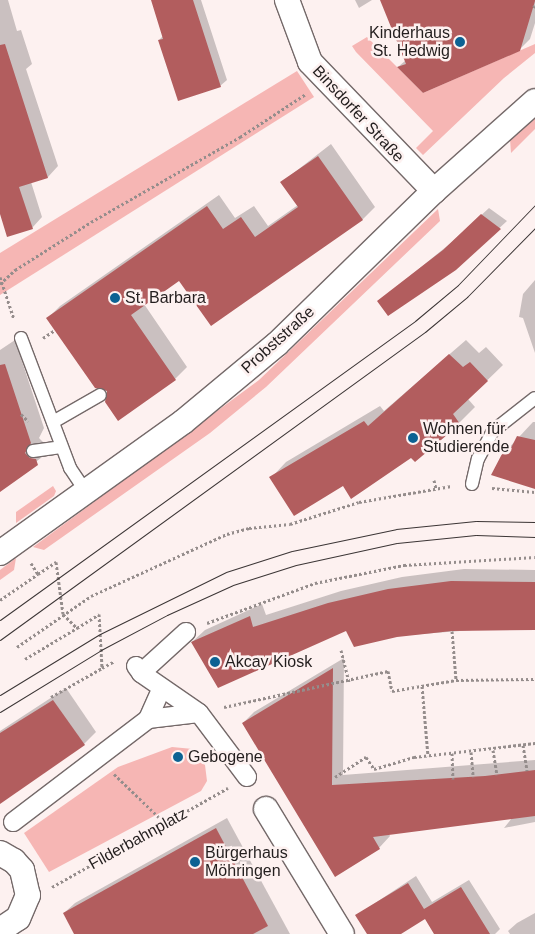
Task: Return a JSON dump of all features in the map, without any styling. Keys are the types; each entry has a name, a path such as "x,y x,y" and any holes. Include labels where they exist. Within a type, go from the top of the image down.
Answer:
{"street":[{"name":"Binsdorfer Straße","path":"286,0 310,62 325,81 434,192"},
{"name":"Probststraße","path":"8,548 183,422 277,344 434,192 535,101"},
{"path":"186,632 139,670 199,713 247,778"},
{"path":"148,719 162,688"},
{"path":"13,822 97,756 148,719 199,713"},
{"path":"266,809 342,934"},
{"path":"0,853 14,861 22,870 28,895 18,918 0,930"}],"lane":[{"path":"21,338 61,447 86,492"},
{"path":"52,422 100,396"},
{"path":"472,484 478,459 494,431 535,398"},
{"path":"33,451 61,447"}],"path":[{"path":"1,283 15,270 57,243 240,138 325,81"},
{"path":"0,277 21,338"},
{"path":"434,480 436,489"},
{"path":"17,647 63,614 120,582 226,534 290,524 360,502 472,484 535,492"},
{"path":"8,548 38,574"},
{"path":"186,632 315,583 404,565 535,557"},
{"path":"0,600 56,562 63,614 77,628"},
{"path":"25,659 99,614 102,668"},
{"path":"452,631 456,680"},
{"path":"341,650 348,682"},
{"path":"51,697 128,653 139,670"},
{"path":"199,713 348,682 388,671 392,692 456,680 535,679"},
{"path":"422,686 428,756"},
{"path":"335,777 366,758 374,769 428,756 493,750 535,743"},
{"path":"523,745 527,771"},
{"path":"493,750 497,775"},
{"path":"470,752 473,777"},
{"path":"452,754 453,778"},
{"path":"97,756 165,823"},
{"name":"Filderbahnplatz","path":"28,895 46,890 247,778"}],"shaded area":[{"path":"367,37 423,93 535,44 535,53 504,78 423,155 416,148 433,131 356,52 352,46"},
{"path":"297,71 314,97 0,295 0,253"},
{"path":"535,117 535,129 511,153 510,139"},
{"path":"438,209 440,221 266,387 210,433 44,550 33,547 259,380"},
{"path":"53,486 56,491 54,496 16,523 16,512"},
{"path":"16,558 14,570 0,580 0,570"},
{"path":"172,747 193,749 205,765 207,781 201,791 49,872 24,833 118,767"}],"building":[{"path":"151,0 193,0 221,87 178,101 158,40 163,39"},
{"name":"Kinderhaus St. Hedwig","path":"380,0 535,1 520,51 423,93 397,67 406,64"},
{"path":"5,44 48,178 19,187 33,229 7,237 0,214 0,45"},
{"name":"St. Barbara","path":"318,156 363,220 211,326 179,281 131,315 176,380 118,421 105,402 107,391 95,388 46,318 207,206 223,229 241,217 255,237 298,207 280,182"},
{"path":"481,214 501,229 456,270 388,316 377,301 443,250"},
{"name":"Wohnen für Studierende","path":"449,354 463,367 470,362 488,381 453,414 460,424 415,462 411,458 351,499 343,486 294,516 269,477 364,421 368,426"},
{"path":"5,364 31,443 25,453 30,458 36,459 38,465 0,492 0,365"},
{"name":"Wohnen für Studierende","path":"517,436 535,440 535,489 491,475 503,452 508,454"},
{"path":"451,581 535,582 535,630 452,631 397,637 354,647 346,631 218,688 191,642 250,616 253,627 328,603 388,589"},
{"path":"333,668 332,785 485,776 535,770 535,816 373,837 380,849 335,877 242,723"},
{"path":"53,700 85,745 0,804 0,733"},
{"name":"Bürgerhaus Möhringen","path":"216,828 268,926 253,934 74,934 63,913"},
{"path":"408,883 424,909 461,887 490,934 434,934 425,919 401,934 367,934 355,915"}],"tram line":[{"path":"0,620 415,321 458,285 535,205"},
{"path":"0,640 425,332 467,297 535,228"},
{"path":"0,695 100,634 226,572 292,551 396,529 476,521 535,522"},
{"path":"0,712 101,650 167,615 233,585 296,565 397,543 476,535 535,537"}],"place":[{"name":"Kinderhaus St. Hedwig","path":"460,42"},
{"name":"St. Barbara","path":"115,298"},
{"name":"Wohnen für Studierende","path":"413,438"},
{"name":"Akcay Kiosk","path":"215,662"},
{"name":"Gebogene","path":"178,757"},
{"name":"Bürgerhaus Möhringen","path":"195,862"}]}
